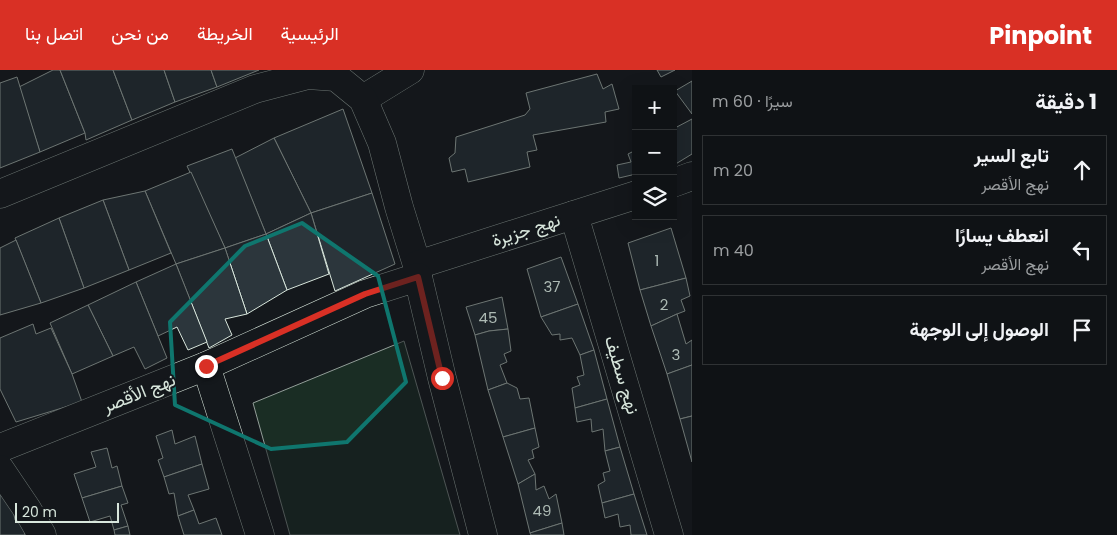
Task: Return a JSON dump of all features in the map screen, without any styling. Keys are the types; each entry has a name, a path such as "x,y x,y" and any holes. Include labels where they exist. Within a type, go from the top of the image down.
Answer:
{"street":[{"path":"363,99 410,70"},
{"path":"0,194 255,89 308,75 336,77 363,99 382,143 417,271 442,378 483,535"},
{"path":"677,182 692,176"},
{"name":"نهج جزيرة","path":"417,271 632,196"},
{"name":"نهج سطيف","path":"574,215 669,535"},
{"name":"نهج الأقصر","path":"0,448 206,366 417,271"},
{"path":"206,366 260,535"},
{"path":"0,469 42,535"}],"highlighted area":[{"path":"302,223 378,276 406,382 347,442 271,449 175,405 170,322 245,246"}],"green space":[{"path":"404,341 460,535 290,535 253,403"}],"building":[{"path":"53,70 60,70 85,133 40,152 19,87"},
{"path":"60,70 113,70 132,120 86,140"},
{"path":"113,70 164,70 175,102 132,120"},
{"path":"164,70 211,70 217,87 175,102"},
{"path":"211,70 259,70 217,87"},
{"path":"657,70 675,70 661,77"},
{"path":"597,74 603,89 612,84 619,109 605,112 606,122 533,135 537,150 527,152 530,167 468,182 465,169 452,172 449,158 455,153 456,137 525,115 530,109 526,93"},
{"path":"17,77 40,152 0,168 0,83"},
{"path":"692,81 692,114 677,94 677,90"},
{"path":"343,109 372,193 311,213 274,138"},
{"path":"692,119 692,154 677,163 677,130 677,127"},
{"path":"274,138 311,213 266,234 235,158"},
{"path":"232,149 266,234 225,248 187,166"},
{"path":"632,152 632,175 619,178 617,165 631,162 628,154"},
{"path":"191,172 225,248 176,264 145,191"},
{"path":"145,191 171,253 129,270 103,200"},
{"path":"372,193 395,264 335,291 311,213"},
{"path":"103,200 129,270 84,288 59,218"},
{"path":"311,213 329,274 287,290 266,234"},
{"path":"59,218 84,288 41,303 15,238"},
{"path":"671,228 686,278 640,290 628,243"},
{"path":"266,234 287,290 247,314 225,248"},
{"path":"16,240 41,303 0,315 0,248"},
{"path":"225,248 247,314 225,319 232,335 209,348 176,264"},
{"path":"561,257 578,304 541,317 527,269"},
{"path":"176,264 207,342 188,350 177,327 158,336 136,282"},
{"path":"686,278 690,296 681,300 685,311 651,326 640,290"},
{"path":"136,282 167,358 145,369 134,347 113,356 88,305"},
{"path":"502,297 508,329 475,335 466,307"},
{"path":"578,304 594,350 580,355 572,338 560,340 560,334 552,335 541,317"},
{"path":"88,305 113,356 72,374 50,323"},
{"path":"677,314 686,344 692,340 692,365 667,374 651,326"},
{"path":"33,324 36,334 51,328 72,374 82,402 16,422 0,389 0,338"},
{"path":"508,329 511,351 504,354 507,362 500,365 507,383 488,390 475,335"},
{"path":"594,350 607,399 575,408 572,388 580,385 577,377 584,375 580,355"},
{"path":"692,365 692,416 680,419 667,374"},
{"path":"507,383 517,388 520,399 529,398 535,428 503,437 488,390"},
{"path":"607,399 620,447 605,451 603,429 592,432 591,419 577,422 575,408"},
{"path":"692,416 692,462 680,419"},
{"path":"535,428 539,447 532,450 534,458 528,460 535,474 518,484 503,437"},
{"path":"172,430 175,444 195,436 202,464 164,477 158,460 163,458 156,436"},
{"path":"620,447 634,494 602,503 598,485 605,481 603,473 610,471 605,451"},
{"path":"107,448 112,468 117,466 122,486 82,498 74,474 96,467 91,452"},
{"path":"202,464 209,489 188,495 194,510 178,516 174,493 169,494 164,477"},
{"path":"535,474 536,490 544,486 549,499 556,494 562,523 530,533 518,484"},
{"path":"0,483 5,501 11,500 15,520 21,518 25,535 0,535"},
{"path":"122,486 128,503 121,505 128,526 114,530 110,516 90,522 82,498"},
{"path":"634,494 647,535 631,535 630,525 620,527 618,514 605,518 602,503"},
{"path":"194,510 199,524 216,518 222,535 184,535 178,516"},
{"path":"562,523 564,535 531,535 530,533"},
{"path":"128,526 130,535 115,535 114,530"}],"route":[{"path":"206,366 365,294 418,277 442,378"}]}
